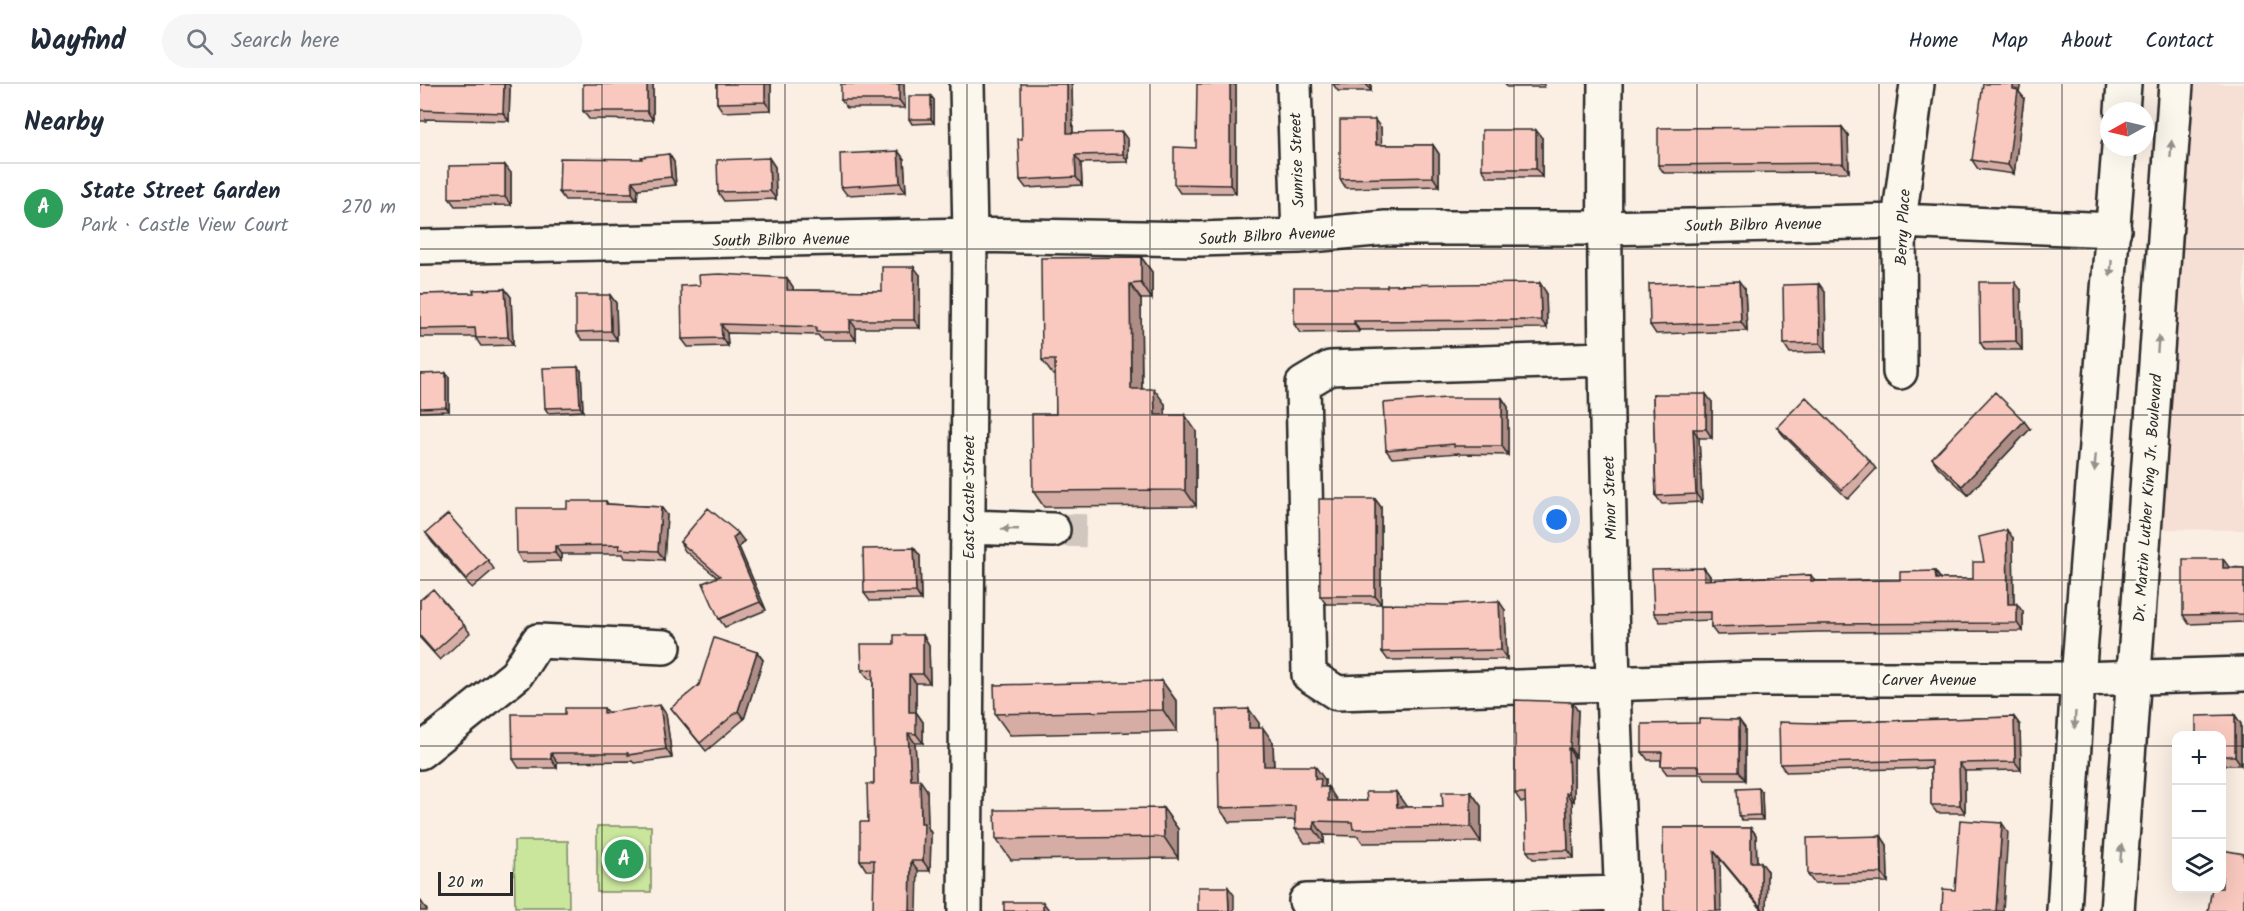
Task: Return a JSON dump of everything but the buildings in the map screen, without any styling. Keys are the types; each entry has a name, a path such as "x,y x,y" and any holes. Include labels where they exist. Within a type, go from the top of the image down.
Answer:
{"street":[{"name":"East Castle Street","path":"965,911 970,235 967,84"},
{"name":"Sunrise Street","path":"1294,84 1299,236"},
{"name":"Minor Street","path":"1605,84 1603,228 1605,359 1613,685 1622,902"},
{"name":"Berry Place","path":"1900,372 1899,221 1917,84"},
{"path":"2123,102 2124,84"},
{"name":"Dr. Martin Luther King Jr. Boulevard","path":"2117,911 2176,84"},
{"path":"2064,911 2078,679 2119,156"},
{"name":"South Bilbro Avenue","path":"420,247 970,235 1198,239 1299,236 1377,228 1603,228 1899,221 2114,230"},
{"name":"Carver Avenue","path":"1605,359 1330,368 1304,384 1309,675 1336,693 1755,679 2078,679 2244,674"},
{"path":"968,527 1053,530"},
{"path":"420,752 516,675 538,641 664,647"},
{"path":"1306,901 1622,902"}],"shaded area":[{"path":"2191,84 2244,84 2244,530 2158,529"}],"green space":[{"path":"597,826 651,826 651,892 597,892"},
{"path":"514,841 568,841 569,907 515,907"}],"tunnel":[{"path":"1053,530 1098,531"}],"place":[{"name":"State Street Garden","path":"624,859"}]}
